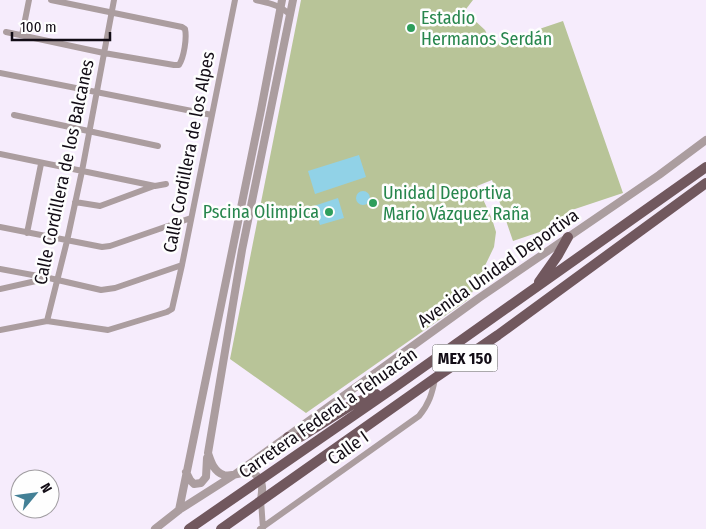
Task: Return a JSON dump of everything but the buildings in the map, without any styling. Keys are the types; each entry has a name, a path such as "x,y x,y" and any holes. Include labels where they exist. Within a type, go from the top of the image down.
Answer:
{"main road":[{"name":"Carretera Federal a Tehuacán","path":"189,529 398,385 706,167"},
{"name":"Carretera Federal a Tehuacán","path":"228,527 261,500 498,335 706,183"},
{"path":"535,288 568,237"},
{"path":"288,437 298,438 353,404 398,385"}],"street":[{"path":"22,35 29,0"},
{"path":"6,32 104,53 174,65 179,65 182,60 186,34 185,29 182,27 51,0"},
{"name":"Calle Cordillera de los Balcanes","path":"48,321 82,171 114,0"},
{"name":"Calle Cordillera de los Alpes","path":"48,321 108,330 172,309 235,0"},
{"path":"256,0 281,4 290,15"},
{"path":"186,472 194,484 202,482 207,474 208,453 242,250 292,0"},
{"path":"179,510 281,4"},
{"path":"0,72 212,115"},
{"path":"14,115 158,146"},
{"name":"Avenida Unidad Deportiva","path":"155,529 179,510 234,475 288,437 479,298 706,140"},
{"path":"0,154 41,164 155,186"},
{"path":"27,233 41,164"},
{"path":"75,202 100,206 155,186 166,184"},
{"path":"242,199 252,202"},
{"path":"0,227 102,248 190,218"},
{"path":"237,225 247,228"},
{"path":"233,248 242,250"},
{"path":"0,268 101,290 115,288 182,265"},
{"path":"0,289 49,278"},
{"path":"0,330 48,321"},
{"name":"Calle I","path":"262,529 419,416 427,407 435,378"},
{"path":"208,453 213,466 226,476 251,472 261,479 263,488 261,500 262,529"}],"green space":[{"name":"Unidad Deportiva Mario Vázquez Raña","path":"301,0 473,0 463,13 472,18 485,30 492,45 563,21 623,193 569,211 572,221 513,241 492,180 477,186 496,232 494,247 469,299 306,413 230,359"}],"water":[{"path":"359,155 366,177 315,194 308,171"},
{"path":"360,191 366,191 370,198 366,205 360,205 356,201 356,195"},
{"name":"Pscina Olimpica","path":"338,198 344,218 320,225 314,206"}],"place":[{"name":"Estadio Hermanos Serdán","path":"411,28"},
{"name":"Unidad Deportiva Mario Vázquez Raña","path":"373,203"},
{"name":"Pscina Olimpica","path":"329,212"}]}
